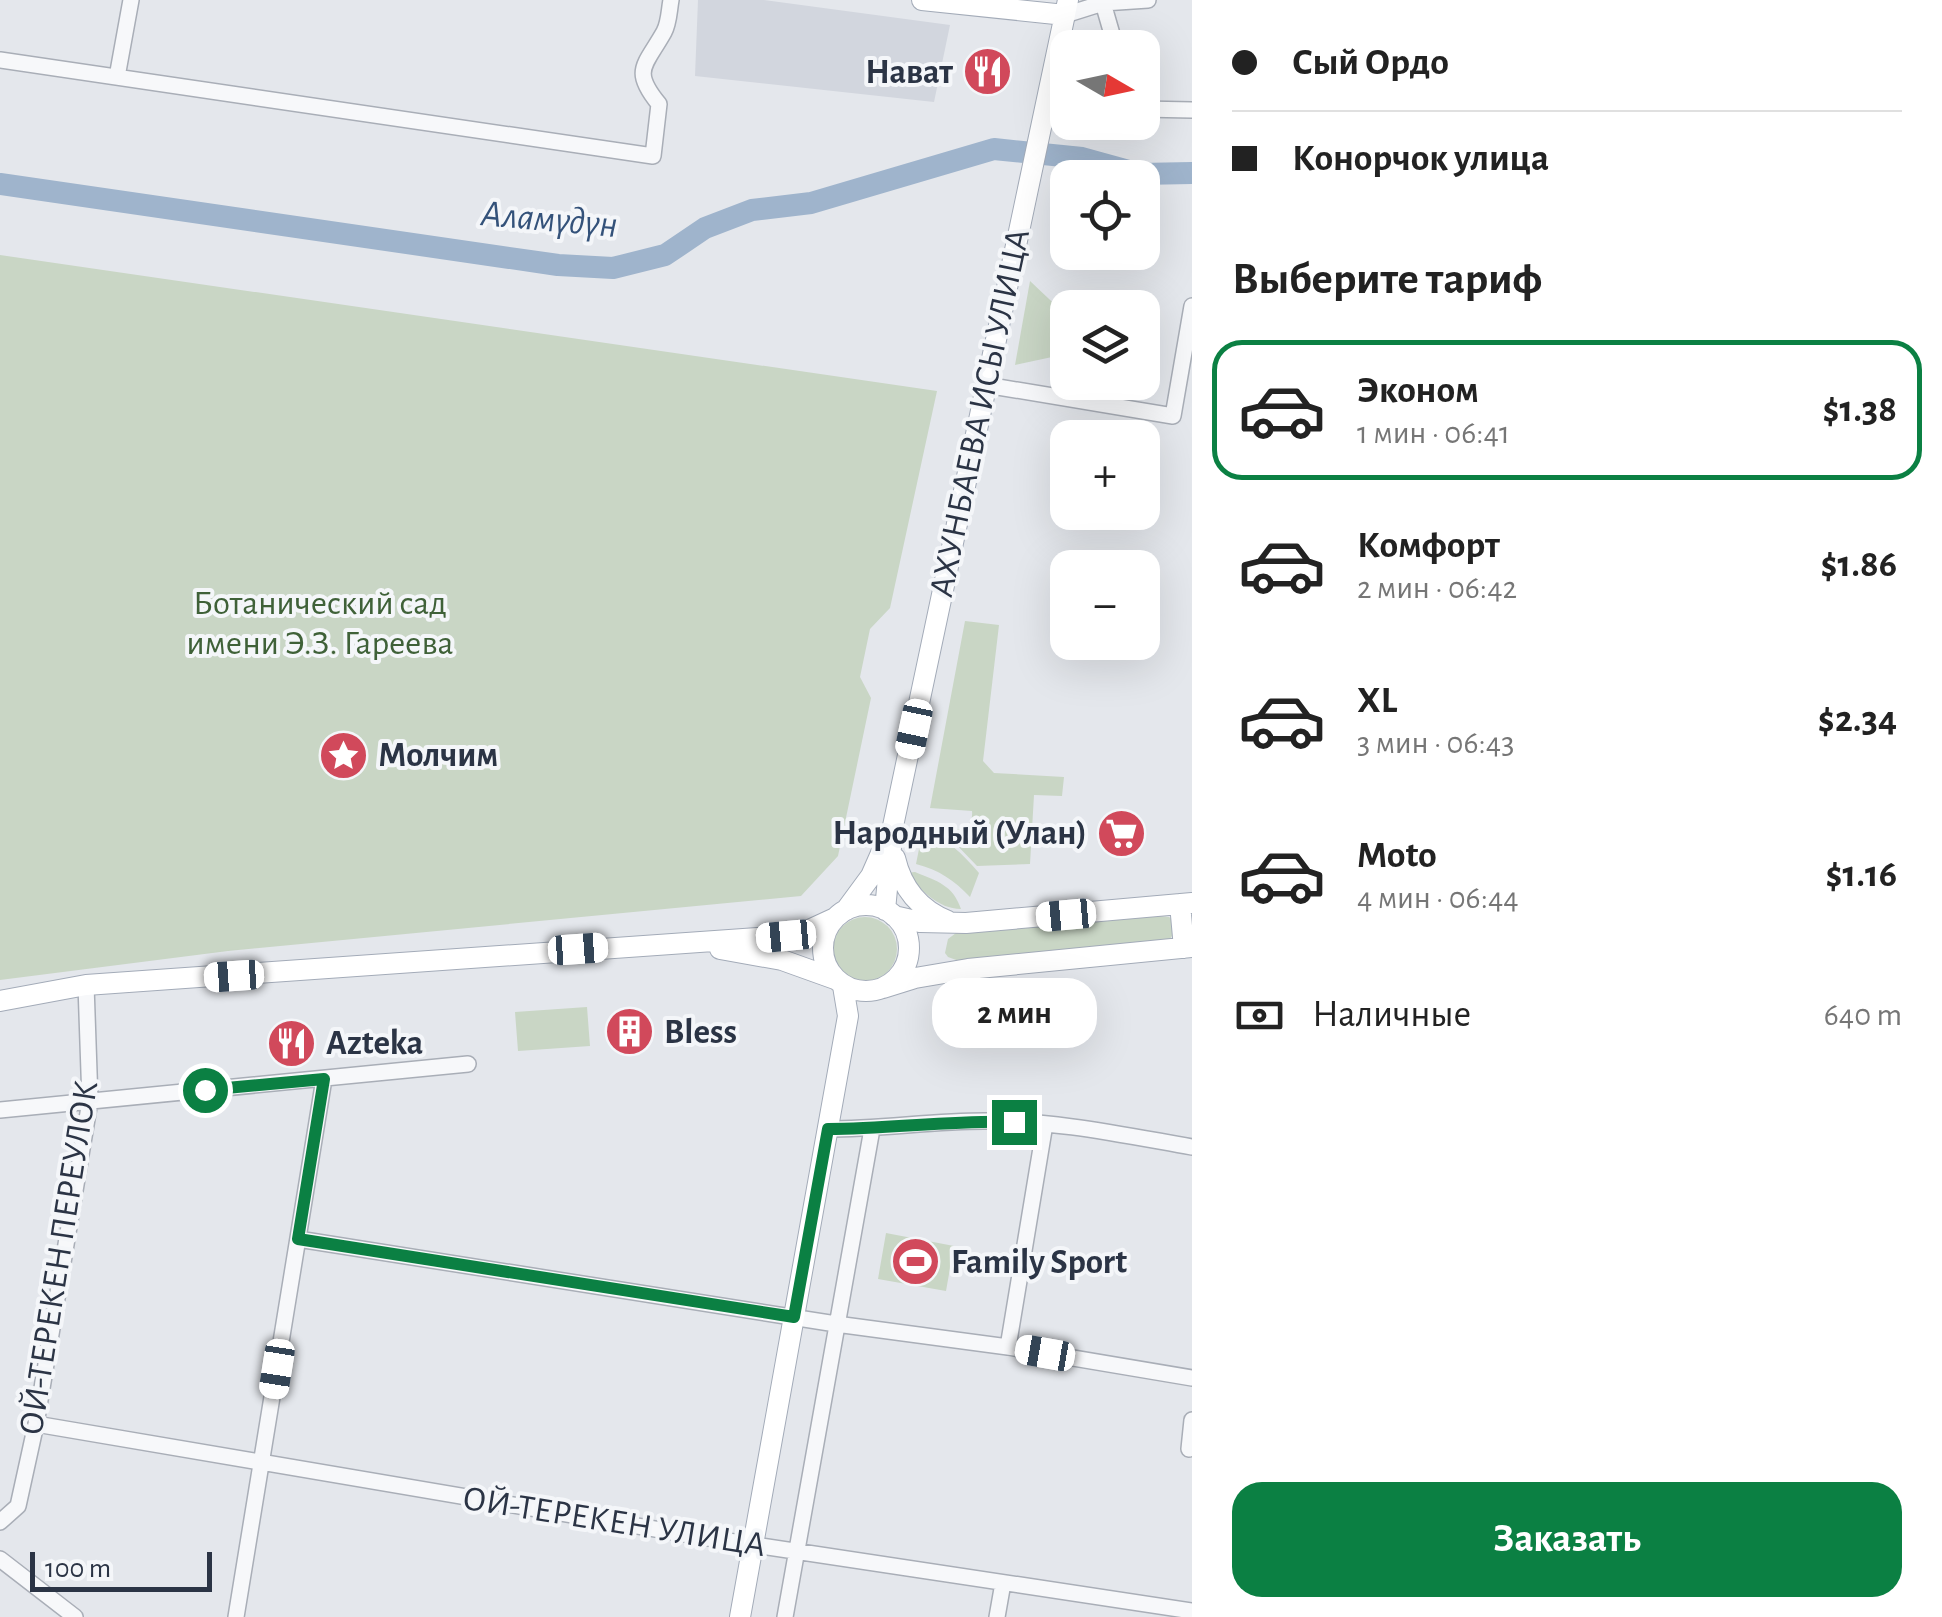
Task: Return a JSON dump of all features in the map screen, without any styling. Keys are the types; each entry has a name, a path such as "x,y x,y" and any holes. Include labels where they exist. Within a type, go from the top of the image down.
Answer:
{"main road":[{"path":"922,0 1066,7"},
{"name":"АХУНБАЕВА ИСЫ УЛИЦА","path":"889,913 893,826 1066,7"},
{"path":"893,826 896,862 913,898 932,915 952,923"},
{"name":"АХУНБАЕВА ИСЫ УЛИЦА","path":"841,914 871,876 893,826"},
{"path":"0,1001 86,985 786,936 809,930 858,906 871,906 920,922 952,923 1186,903 1188,948 968,970 862,991 782,960 688,944"},
{"path":"846,1033 855,1015 880,989 894,981 907,961 907,936 889,913"},
{"path":"740,1617 846,1033 848,1016 839,983 823,952 824,940 841,914"}],"street":[{"path":"117,77 130,0"},
{"path":"0,60 654,156 660,104 642,74 666,28 671,0"},
{"path":"1066,7 1148,0"},
{"path":"1103,4 1111,30"},
{"path":"1160,109 1192,110"},
{"path":"986,385 1173,416 1192,306"},
{"name":"ОЙ-ТЕРЕКЕН ПЕРЕУЛОК","path":"0,1522 18,1506 36,1424 90,1101 86,985"},
{"path":"0,1110 468,1064"},
{"path":"236,1617 324,1079"},
{"path":"828,1129 982,1121 1045,1124 1192,1147"},
{"path":"1008,1347 1045,1124"},
{"path":"785,1617 872,1129"},
{"path":"298,1239 1192,1378"},
{"path":"1189,1449 1192,1420"},
{"name":"ОЙ-ТЕРЕКЕН УЛИЦА","path":"36,1424 798,1552 1192,1612"},
{"path":"0,1559 75,1617"},
{"path":"997,1617 1004,1583"}],"shaded area":[{"path":"698,0 764,0 950,25 934,102 695,76"}],"green space":[{"name":"Ботанический сад имени Э.З. Гареева","path":"0,255 937,391 890,608 870,629 860,677 871,698 838,856 801,896 228,951 0,980"},
{"path":"1030,281 1050,300 1050,357 1015,365"},
{"path":"965,621 999,625 983,761 994,773 1064,777 1062,796 1034,795 1030,864 977,866 950,838 935,829 940,824 962,828 972,818 972,811 930,808"},
{"path":"923,829 954,847 979,873 970,897 946,876 916,864"},
{"path":"915,872 949,889 961,909 930,897 906,873"},
{"path":"1160,916 1175,922 1170,939 1161,942 959,961 945,953 948,939 956,933"},
{"path":"865,917 888,926 897,949 888,972 865,981 842,972 833,949 842,926"},
{"path":"587,1007 590,1046 518,1051 515,1012"},
{"name":"Family Sport","path":"886,1233 954,1246 946,1291 878,1279"}],"waterway":[{"name":"Аламүдүн","path":"0,184 558,265 613,268 665,255 705,228 752,210 811,203 994,149 1082,158 1140,174 1192,173"}],"place":[{"name":"Нават","path":"988,72"},
{"name":"Молчим","path":"343,755"},
{"name":"Народный (Улан)","path":"1122,833"},
{"name":"Bless","path":"629,1032"},
{"name":"Azteka","path":"291,1043"},
{"name":"Family Sport","path":"916,1262"}],"route":[{"path":"205,1090 324,1079 298,1239 794,1317 828,1129 1014,1122"}]}
